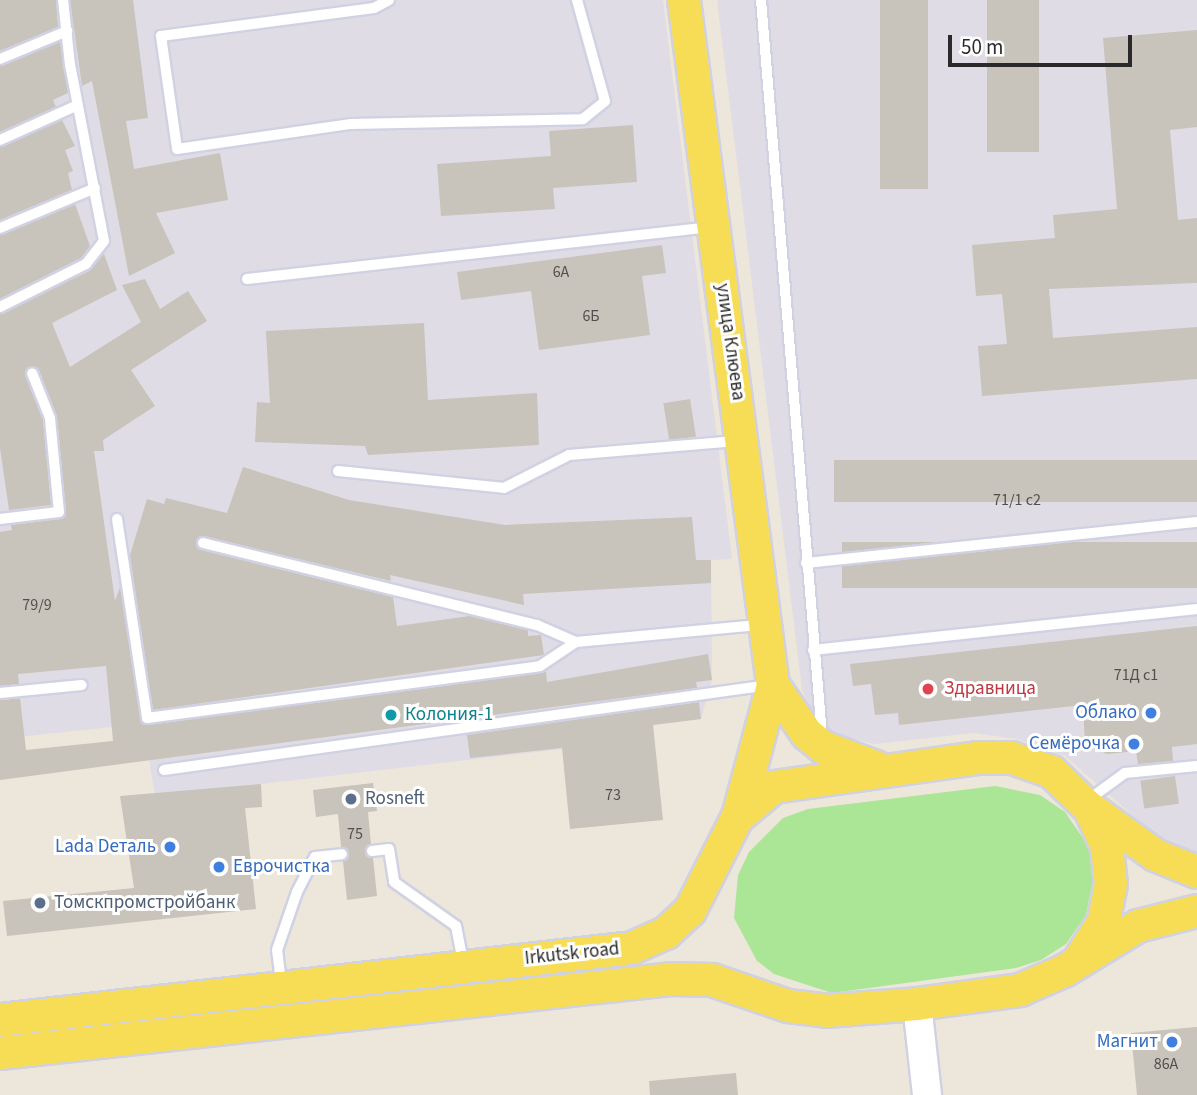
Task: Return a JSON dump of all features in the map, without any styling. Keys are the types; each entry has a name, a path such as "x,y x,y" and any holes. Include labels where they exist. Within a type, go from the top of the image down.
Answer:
{"main road":[{"name":"улица Клюева","path":"684,0 773,685 737,818"},
{"name":"улица Клюева","path":"773,685 801,726 823,747 884,770"},
{"name":"Irkutsk road","path":"0,1020 632,948 666,933 690,911 737,818 756,798 789,781 1012,758 1052,772 1087,805 1155,855 1197,872"},
{"name":"Irkutsk road","path":"1080,959 1104,921 1111,884 1107,848 1087,805"},
{"name":"Irkutsk road","path":"0,1053 671,979 712,980 788,1006 827,1011 917,1004 1020,990 1138,926 1197,911"}],"street":[{"path":"917,1004 927,1095"}],"lane":[{"path":"0,307 86,264 104,241 78,105 63,0"},
{"path":"389,0 374,8 161,36 177,149 351,124 583,119 605,101 577,0"},
{"path":"761,0 823,747"},
{"path":"0,59 67,31"},
{"path":"0,140 78,105"},
{"path":"0,228 94,188"},
{"path":"247,279 714,226"},
{"path":"0,519 60,512 50,418 32,373"},
{"path":"338,471 504,488 569,455 743,440"},
{"path":"117,519 147,718 540,666 576,642 765,625"},
{"path":"806,563 1197,522"},
{"path":"203,543 537,625 576,642"},
{"path":"813,650 1197,609"},
{"path":"0,693 82,685"},
{"path":"164,771 773,685"},
{"path":"1087,805 1125,774 1197,766"},
{"path":"372,851 389,849 394,882 456,926 464,967"},
{"path":"282,988 277,950 297,892 315,857 342,854"}],"shaded area":[{"path":"0,0 663,0 732,559 711,560 712,680 701,719 653,725 605,744 261,784 262,807 158,815 149,759 112,727 0,739"},
{"path":"717,0 1197,0 1197,856 1163,842 1065,756 1017,739 973,733 875,744 838,735 814,718 802,689"}],"green space":[{"path":"995,786 1040,795 1065,812 1091,850 1093,880 1086,915 1066,944 1041,960 1016,968 832,993 774,974 757,961 734,918 738,875 749,852 783,818 808,809"}],"building":[{"path":"0,0 56,0 58,27 0,51"},
{"path":"70,0 133,0 148,118 126,121 134,169 220,153 228,200 156,213 175,253 129,276 92,81 82,86"},
{"path":"880,0 928,0 928,189 880,189"},
{"path":"987,0 1039,0 1039,152 987,152"},
{"path":"1197,30 1197,127 1170,130 1178,220 1197,218 1197,283 1049,289 1053,338 1197,327 1197,379 982,396 978,346 1007,344 1002,294 976,296 972,245 1055,238 1053,215 1117,209 1103,38"},
{"path":"60,42 68,93 53,100 56,107 0,132 0,66"},
{"path":"62,120 75,146 65,150 73,171 68,173 72,190 0,220 0,147"},
{"path":"633,125 637,182 553,188 555,209 441,216 437,164 551,156 549,131"},
{"path":"75,204 90,246 81,258 0,299 0,235"},
{"path":"662,245 666,273 642,276 650,335 539,350 531,291 461,300 457,272"},
{"path":"104,254 117,290 52,323 70,367 141,322 122,285 145,279 160,309 188,291 207,321 131,370 155,406 103,440 104,451 94,451 115,601 120,587 144,725 546,671 547,682 708,654 712,680 696,682 697,688 0,780 0,700 20,698 26,750 113,741 106,666 18,674 19,684 0,686 0,532 12,530 11,525 61,519 66,511 57,417 39,370 32,366 25,375 43,420 51,505 9,510 0,448 0,314 89,271"},
{"path":"424,323 428,400 537,393 539,445 368,455 365,446 255,442 257,402 270,403 266,331"},
{"path":"690,399 696,437 669,441 663,403"},
{"path":"834,460 1197,460 1197,502 834,502"},
{"path":"243,467 349,500 505,525 692,517 696,560 711,560 711,583 523,594 524,605 390,575 391,581 202,536 196,542 201,550 393,597 397,626 470,616 528,630 528,636 541,635 544,655 153,710 130,555 147,499 164,504 166,498 227,513"},
{"path":"842,542 1197,542 1197,588 842,588"},
{"path":"1197,626 1197,744 1172,747 1173,761 1138,764 1136,751 1107,754 1085,744 1083,705 899,725 898,713 875,715 871,684 853,686 850,664"},
{"path":"699,702 701,719 653,725 663,820 570,829 562,748 470,758 467,735"},
{"path":"1175,776 1179,804 1144,809 1140,781"},
{"path":"373,783 377,811 368,812 371,844 365,851 373,858 377,896 347,900 343,861 349,854 341,847 338,814 316,817 313,790"},
{"path":"261,784 262,807 245,808 256,909 7,936 3,901 134,888 120,796"},
{"path":"1197,1027 1197,1095 1137,1095 1131,1033"},
{"path":"736,1073 738,1095 650,1095 649,1081"}],"place":[{"name":"Здравница","path":"928,689"},
{"name":"Облако","path":"1151,713"},
{"name":"Колония-1","path":"391,715"},
{"name":"Cемёрочка","path":"1134,744"},
{"name":"Rosneft","path":"351,799"},
{"name":"Lada Dеталь","path":"170,847"},
{"name":"Еврочистка","path":"219,867"},
{"name":"Томскпромстройбанк","path":"40,903"},
{"name":"Магнит","path":"1172,1042"}]}
